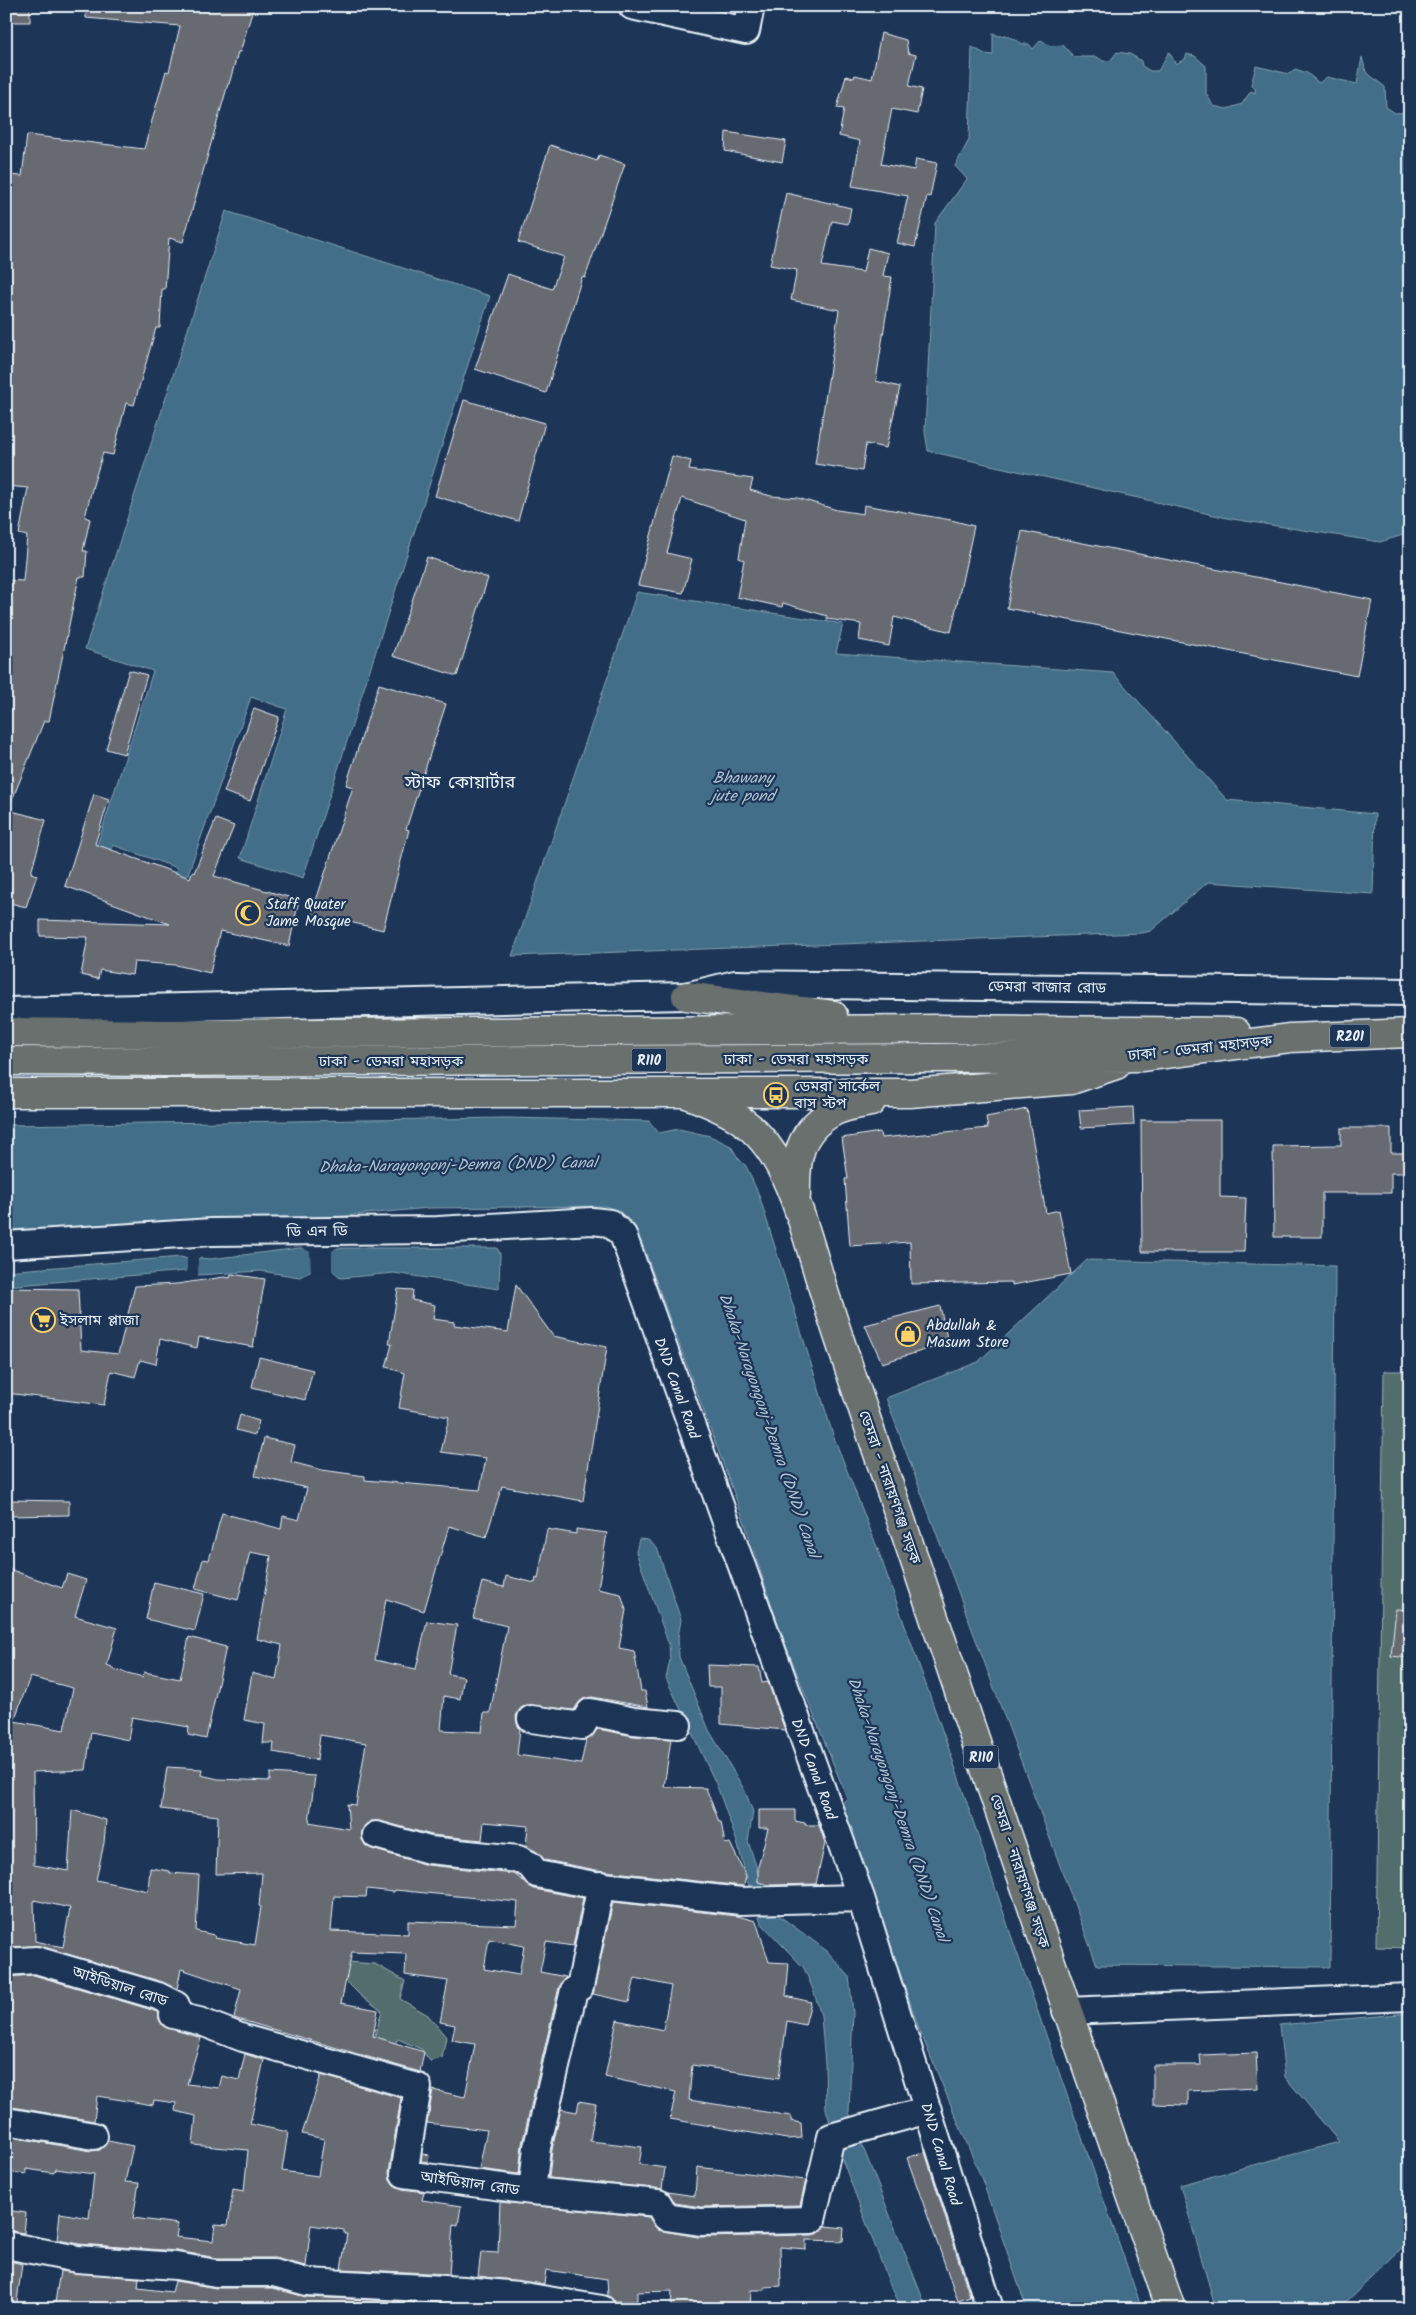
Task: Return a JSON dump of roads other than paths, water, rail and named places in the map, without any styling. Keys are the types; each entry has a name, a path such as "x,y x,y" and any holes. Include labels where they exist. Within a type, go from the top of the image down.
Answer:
{"main road":[{"path":"686,996 938,1029"},
{"name":"ঢাকা - ডেমরা মহাসড়ক","path":"6,1032 166,1034 938,1029 1223,1031 1290,1038"},
{"name":"R201","path":"1290,1038 1410,1033"},
{"name":"ঢাকা - ডেমরা মহাসড়ক","path":"6,1060 167,1062 1141,1057 1290,1038"},
{"path":"6,1093 910,1092 1071,1080 1141,1057"},
{"name":"ডেমরা - নারায়ণগঞ্জ সড়ক","path":"796,1204 795,1168 799,1148 810,1131 826,1116 838,1110 910,1092"},
{"name":"ডেমরা - নারায়ণগঞ্জ সড়ক","path":"684,1093 725,1109 747,1123 762,1137 782,1169 796,1204 835,1327 1066,2011 1171,2309"}],"street":[{"path":"632,6 746,31 751,6"},
{"name":"ডেমরা বাজার রোড","path":"6,1011 686,996 735,984 1410,992"},
{"name":"ডি এন ডি","path":"6,1245 212,1232 438,1230 592,1221 610,1223 623,1235"},
{"name":"DND Canal Road","path":"623,1235 861,1898 990,2309"},
{"path":"531,1719 582,1726 590,1712 634,1721 678,1725"},
{"path":"376,1835 428,1850 518,1858 530,1865 537,1874 601,1885 748,1901 861,1898"},
{"path":"532,2191 538,2147 574,1990 580,1987 601,1885"},
{"name":"আইডিয়াল রোড","path":"6,1962 36,1960 87,1973 158,1996 176,2005 174,2015 243,2038 418,2087 404,2174 532,2191 658,2203 666,2218 700,2222 812,2220 831,2137 928,2110"},
{"path":"1066,2011 1410,1997"},
{"path":"6,2121 94,2136"},
{"path":"6,2245 77,2259 176,2266 216,2273 274,2273 370,2297 464,2290 518,2295 602,2309"}],"water":[{"path":"993,33 999,36 1006,35 1023,44 1029,44 1033,49 1041,40 1050,46 1063,45 1074,57 1097,57 1103,61 1110,61 1117,52 1130,54 1141,61 1142,66 1150,71 1158,71 1169,52 1176,64 1185,59 1187,54 1195,56 1206,66 1206,93 1213,106 1227,109 1242,104 1251,91 1255,93 1255,88 1251,85 1256,66 1289,74 1295,69 1307,73 1319,83 1327,77 1357,84 1362,57 1366,72 1385,87 1386,107 1395,113 1410,112 1410,533 1380,542 1232,519 928,451 925,431 935,223 967,179 955,166 969,140 972,47 985,54 993,55"},
{"path":"226,211 490,296 303,878 240,858 287,709 251,697 183,888 171,884 177,868 113,845 107,862 93,858 153,671 85,649"},
{"name":"Bhawany jute pond","path":"637,592 843,624 836,653 1113,673 1227,800 1375,814 1373,894 1208,882 1151,931 1142,933 512,956"},
{"name":"Dhaka-Narayongonj-Demra (DND) Canal","path":"507,1118 649,1121 659,1133 679,1129 710,1136 731,1146 738,1158 746,1166 759,1195 833,1435 877,1547 952,1758 1013,1941 1142,2309 1027,2309 981,2177 919,2029 842,1804 847,1798 780,1631 743,1518 642,1243 631,1225 619,1212 605,1206 429,1208 322,1218 6,1230 6,1125"},
{"path":"300,1248 497,1248 500,1254 499,1289 394,1273 341,1278 331,1269 310,1271 300,1277 261,1271 198,1275 186,1271 6,1286 6,1271 181,1257 194,1261 200,1258 210,1259"},
{"path":"1087,1260 1335,1266 1330,1967 1097,1965 886,1398 978,1362"},
{"path":"639,1539 648,1540 657,1548 681,1620 678,1637 679,1657 709,1730 745,1791 753,1812 748,1841 770,1909 827,1951 849,1976 853,2012 849,2112 927,2309 902,2309 888,2280 837,2146 826,2109 821,2016 814,1992 804,1968 762,1924 755,1908 737,1842 717,1786 666,1678 670,1660 669,1645 636,1552"},
{"path":"1410,2013 1409,2241 1339,2309 1216,2309 1180,2185 1339,2142 1285,2077 1279,2025"}],"place":[{"name":"Staff Quater Jame Mosque","path":"248,913"},
{"name":"ডেমরা সার্কেল বাস স্টপ","path":"776,1095"},
{"name":"ইসলাম প্লাজা","path":"43,1320"},
{"name":"Abdullah & Masum Store","path":"908,1334"}],"district":[{"name":"স্টাফ কোয়ার্টার","path":"460,782"}]}
